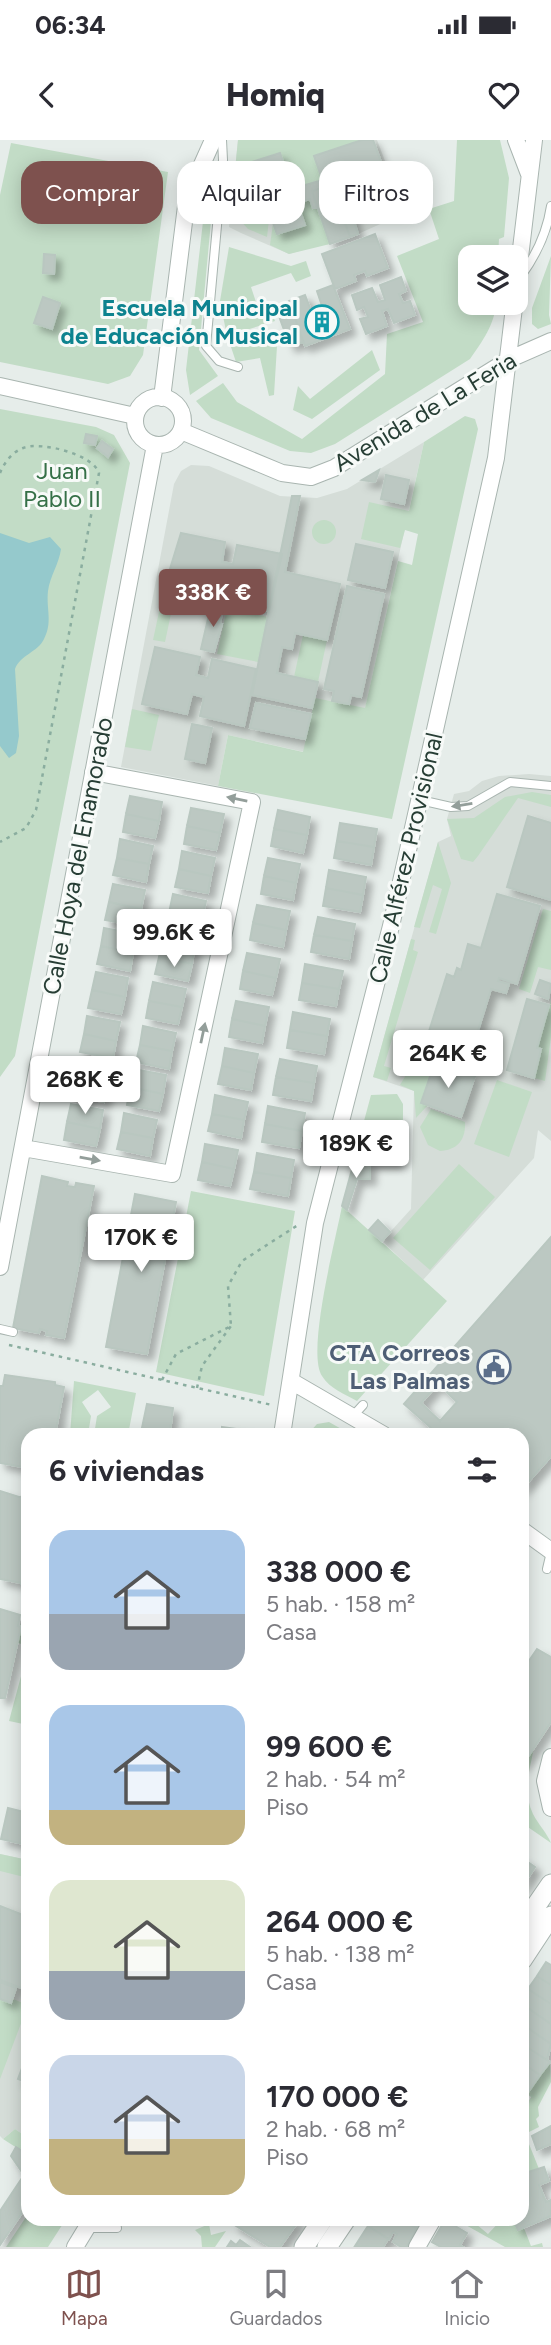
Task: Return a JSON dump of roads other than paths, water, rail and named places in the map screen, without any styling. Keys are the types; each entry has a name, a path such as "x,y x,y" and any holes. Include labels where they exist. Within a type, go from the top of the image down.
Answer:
{"street":[{"path":"162,398 187,198 213,140"},
{"path":"516,140 530,176"},
{"name":"Calle Alférez Provisional","path":"523,245 534,140"},
{"name":"Calle Alférez Provisional","path":"283,1428 315,1223 420,800 496,458 515,315"},
{"name":"Avenida de La Feria","path":"181,431 282,473 311,477 370,448 510,359 551,341"},
{"path":"0,386 135,416"},
{"path":"162,398 180,409 183,420 181,431 175,439 155,445 144,440 136,429 135,416 141,405 150,399 162,398"},
{"name":"Calle Hoya del Enamorado","path":"0,1266 155,445"},
{"path":"23,1148 172,1174 252,802 93,772"},
{"path":"291,1381 358,1411 376,1428"},
{"path":"529,1535 551,1551"},
{"path":"551,1757 545,1781 551,1808"},
{"path":"529,1916 551,1884"},
{"path":"529,1949 551,1916"},
{"path":"75,2247 87,2226"},
{"path":"304,2247 318,2226"},
{"path":"327,2247 341,2226"},
{"path":"417,2247 429,2226"}],"lane":[{"path":"222,140 223,160 206,346 219,361 238,366"},
{"name":"Calle Alférez Provisional","path":"528,266 536,256 549,222 551,206"},
{"path":"420,800 451,807 468,806 510,782 551,786"},
{"path":"0,1329 13,1332"},
{"path":"547,1569 551,1551"},
{"path":"106,2226 117,2228"}],"water":[{"path":"0,533 29,543 50,537 61,549 48,591 47,633 38,647 21,660 15,669 19,736 16,753 9,758 0,746"}],"place":[{"name":"Escuela Municipal de Educación Musical","path":"322,322"},
{"name":"CTA Correos Las Palmas","path":"494,1367"}],"park label":[{"name":"Juan Pablo II","path":"62,485"}]}
